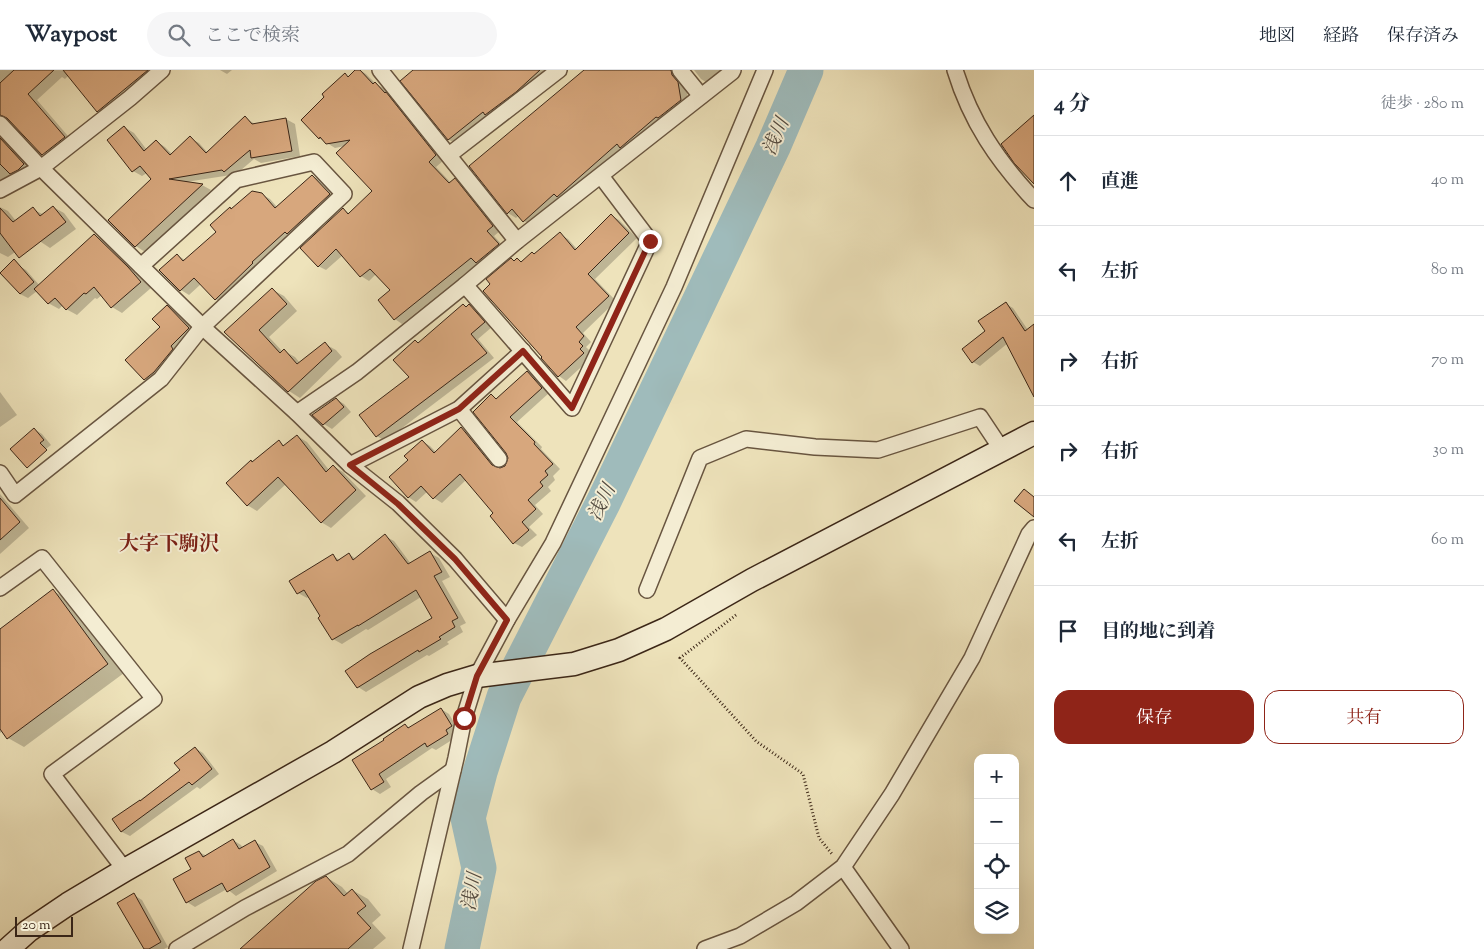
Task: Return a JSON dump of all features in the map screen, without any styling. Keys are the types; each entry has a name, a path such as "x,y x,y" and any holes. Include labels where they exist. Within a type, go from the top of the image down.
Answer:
{"street":[{"path":"0,190 41,168 130,98 162,70"},
{"path":"381,70 517,241"},
{"path":"449,155 559,70"},
{"path":"680,70 701,96"},
{"path":"297,413 357,372 465,286 517,241 733,70"},
{"path":"411,949 464,718 507,620 553,543 674,287 765,70"},
{"path":"955,70 962,92 976,123 997,156 1034,200"},
{"path":"0,124 41,168 202,327 297,413 350,465 398,504 455,559 507,620"},
{"path":"0,473 15,495 161,378 202,327 344,194 314,162 236,180 141,266"},
{"path":"465,286 572,408 650,241 601,176"},
{"path":"350,465 459,409 523,351"},
{"path":"459,409 499,459"},
{"path":"647,590 700,458 746,439 815,447 878,450 980,418 1002,450"},
{"path":"8,949 28,931 60,909 333,752 419,697 447,685 483,675 574,664 619,650 666,629 758,577 1034,433"},
{"path":"705,949 740,936 796,904 842,867 892,794 972,658 1029,534 1034,528"},
{"path":"0,588 42,558 154,699 52,774 125,870"},
{"path":"177,949 245,908 348,854 421,793 453,770"},
{"path":"842,867 900,949"}],"path":[{"path":"742,610 680,658 756,741 803,774 819,838 842,867"}],"building":[{"path":"14,70 54,70 28,94 65,137 42,155 7,118 0,115 0,83"},
{"path":"63,70 148,70 97,112"},
{"path":"355,70 360,70 373,84 375,82 386,92 436,155 429,162 449,183 455,178 493,226 487,231 499,244 476,263 471,258 394,320 378,300 390,290 370,269 360,277 336,249 318,267 300,248 343,208 348,214 372,191 336,153 350,140 326,144 301,120 324,97 322,94 345,73 348,77"},
{"path":"413,70 540,70 516,92 485,115 483,112 448,140 400,81"},
{"path":"584,70 671,70 672,75 678,82 681,100 658,118 656,117 620,148 617,144 557,197 554,194 523,222 512,209 507,214 469,166"},
{"path":"1034,115 1034,184 1014,163 1001,144"},
{"path":"245,116 252,124 286,118 292,151 251,158 250,150 224,172 222,170 169,179 203,184 135,247 108,220 151,179 140,166 132,172 107,140 124,126 144,151 156,140 170,155 190,136 206,153"},
{"path":"0,138 24,164 10,174 0,164"},
{"path":"312,175 330,194 287,234 285,232 252,262 215,300 194,278 180,291 159,270 177,254 183,261 216,232 210,225 252,191 262,193 275,208"},
{"path":"53,206 66,222 19,258 0,233 0,208 13,222 33,207 40,216"},
{"path":"611,214 629,233 588,274 609,296 576,327 584,336 579,342 583,346 580,349 584,353 558,377 483,291 490,284 486,279 511,258 514,261 517,258 521,262 532,252 534,254 560,232 575,250"},
{"path":"94,234 141,282 111,308 94,287 86,294 84,293 66,310 55,298 48,304 34,289"},
{"path":"14,259 34,282 20,294 0,273"},
{"path":"272,288 287,304 259,330 280,353 284,349 297,364 325,342 332,351 288,392 224,332"},
{"path":"1006,302 1025,331 1034,324 1034,397 1003,337 972,363 962,349 985,331 978,321"},
{"path":"463,304 466,307 469,304 485,322 471,334 487,353 376,437 359,415 409,377 393,360 415,340 418,343"},
{"path":"167,305 189,328 171,346 173,349 154,372 144,380 125,360 160,327 152,319"},
{"path":"527,371 542,388 510,417 535,442 534,444 553,464 545,471 548,475 540,482 543,486 528,500 536,509 522,522 529,530 513,544 490,516 493,513 460,474 433,499 421,486 408,498 389,477 408,460 404,456 422,440 434,453 461,427 492,465 500,468 505,466 508,458 506,453 473,412 491,394 496,399"},
{"path":"336,398 344,407 323,425 312,415"},
{"path":"34,428 44,440 40,443 47,450 27,468 10,449"},
{"path":"297,435 326,472 333,465 356,490 321,523 278,477 247,506 226,483 251,460 252,462 279,440 283,446"},
{"path":"1024,489 1034,497 1034,517 1014,501"},
{"path":"0,498 20,522 0,540"},
{"path":"385,534 408,564 430,551 442,572 434,576 458,618 452,621 455,627 439,637 441,639 419,652 418,650 357,688 345,671 370,654 432,618 416,590 332,640 304,590 297,594 289,581 333,554 337,561 349,553 353,560"},
{"path":"53,589 108,664 7,739 0,729 0,629"},
{"path":"441,708 452,726 446,730 448,734 427,747 425,743 379,774 384,782 371,790 352,760 405,724 408,728"},
{"path":"195,747 212,769 192,785 189,782 121,832 112,819 140,801 180,770 174,763"},
{"path":"233,839 239,849 255,840 270,867 227,892 222,883 186,903 173,879 191,869 185,858 199,851 203,857"},
{"path":"326,876 344,896 352,889 366,906 357,913 371,928 348,949 240,949 316,881"},
{"path":"134,893 161,942 149,949 144,949 117,903"}],"waterway":[{"name":"浅川","path":"462,949 479,868 468,818 480,772 504,697 604,501 773,147 806,70"}],"district":[{"name":"大字下駒沢","path":"169,545"}],"route":[{"path":"464,718 477,676 507,620 455,559 398,504 350,465 459,409 523,351 572,408 650,241"}]}
